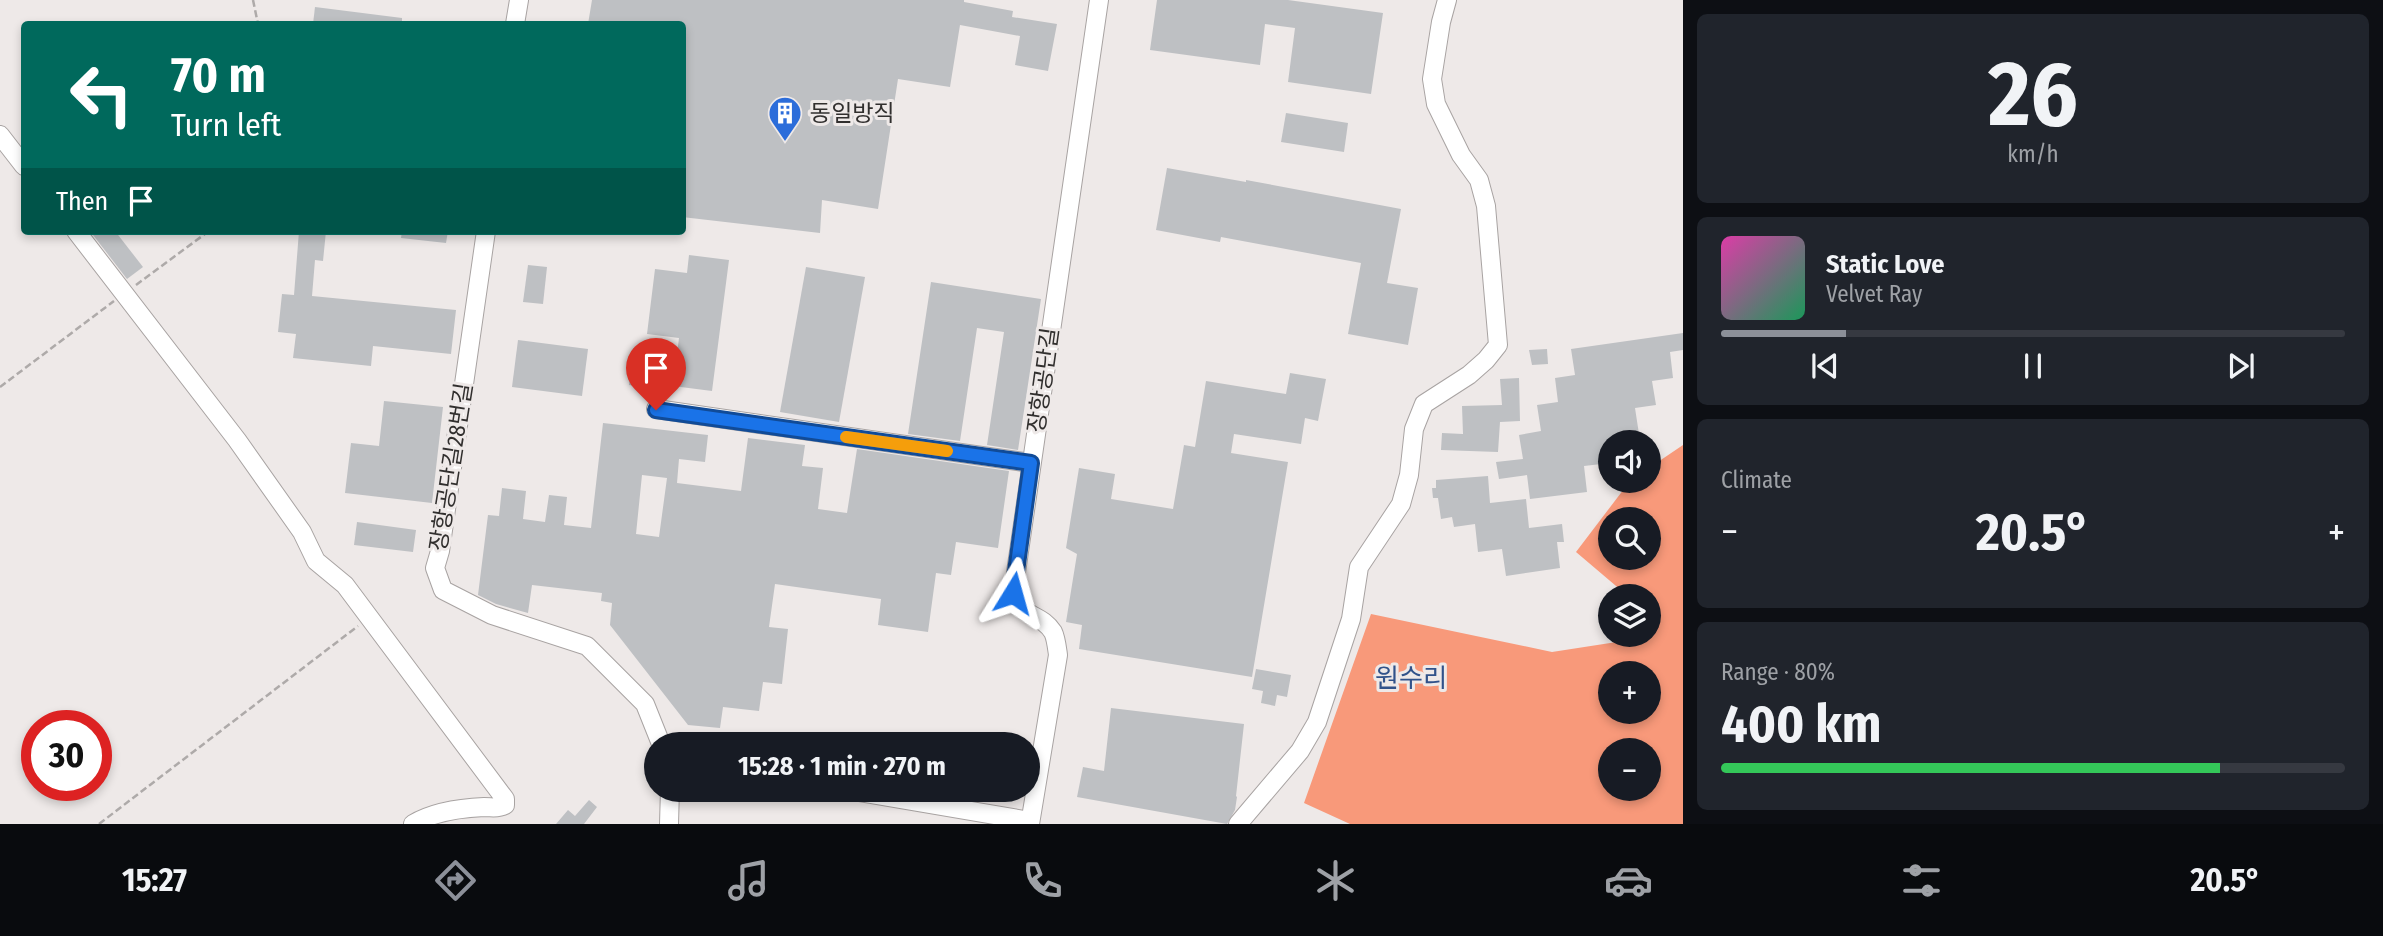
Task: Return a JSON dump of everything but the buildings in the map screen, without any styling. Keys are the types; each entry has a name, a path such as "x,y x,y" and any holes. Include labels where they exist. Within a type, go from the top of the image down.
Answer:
{"street":[{"path":"516,21 519,0"},
{"name":"장항공단길","path":"1030,822 1058,655 1054,634 1044,623 1018,607 1013,593 1098,0"},
{"path":"1238,824 1300,751 1317,722 1351,619 1359,567 1401,504 1409,475 1414,429 1424,404 1469,375 1498,345 1486,206 1479,180 1461,155 1436,104 1433,79 1447,0"},
{"path":"0,135 21,162"},
{"path":"79,235 237,440 302,532 316,561 345,584 505,799 505,805 497,809 486,807 461,810 429,816 413,824"},
{"name":"장항공단길28번길","path":"485,235 440,551 435,568 443,590 468,604 492,615 587,646 645,704 656,732"},
{"path":"656,410 1031,463"},
{"path":"669,824 670,802"},
{"path":"915,802 1030,822"}],"path":[{"path":"253,0 257,21"},
{"path":"0,387 204,235"},
{"path":"99,824 369,617"}],"shaded area":[{"path":"1683,445 1683,824 1350,824 1304,803 1371,614 1552,652 1598,645 1598,647 1661,647 1661,584 1614,584 1576,552 1598,523 1598,570 1661,570 1661,507 1610,507 1621,493 1661,493 1661,460"}],"slow traffic":[{"path":"846,437 947,451"}],"place":[{"name":"동일방직","path":"785,143"}],"district":[{"name":"원수리","path":"1411,678"}],"route":[{"path":"656,410 1031,463 1013,593"}]}
